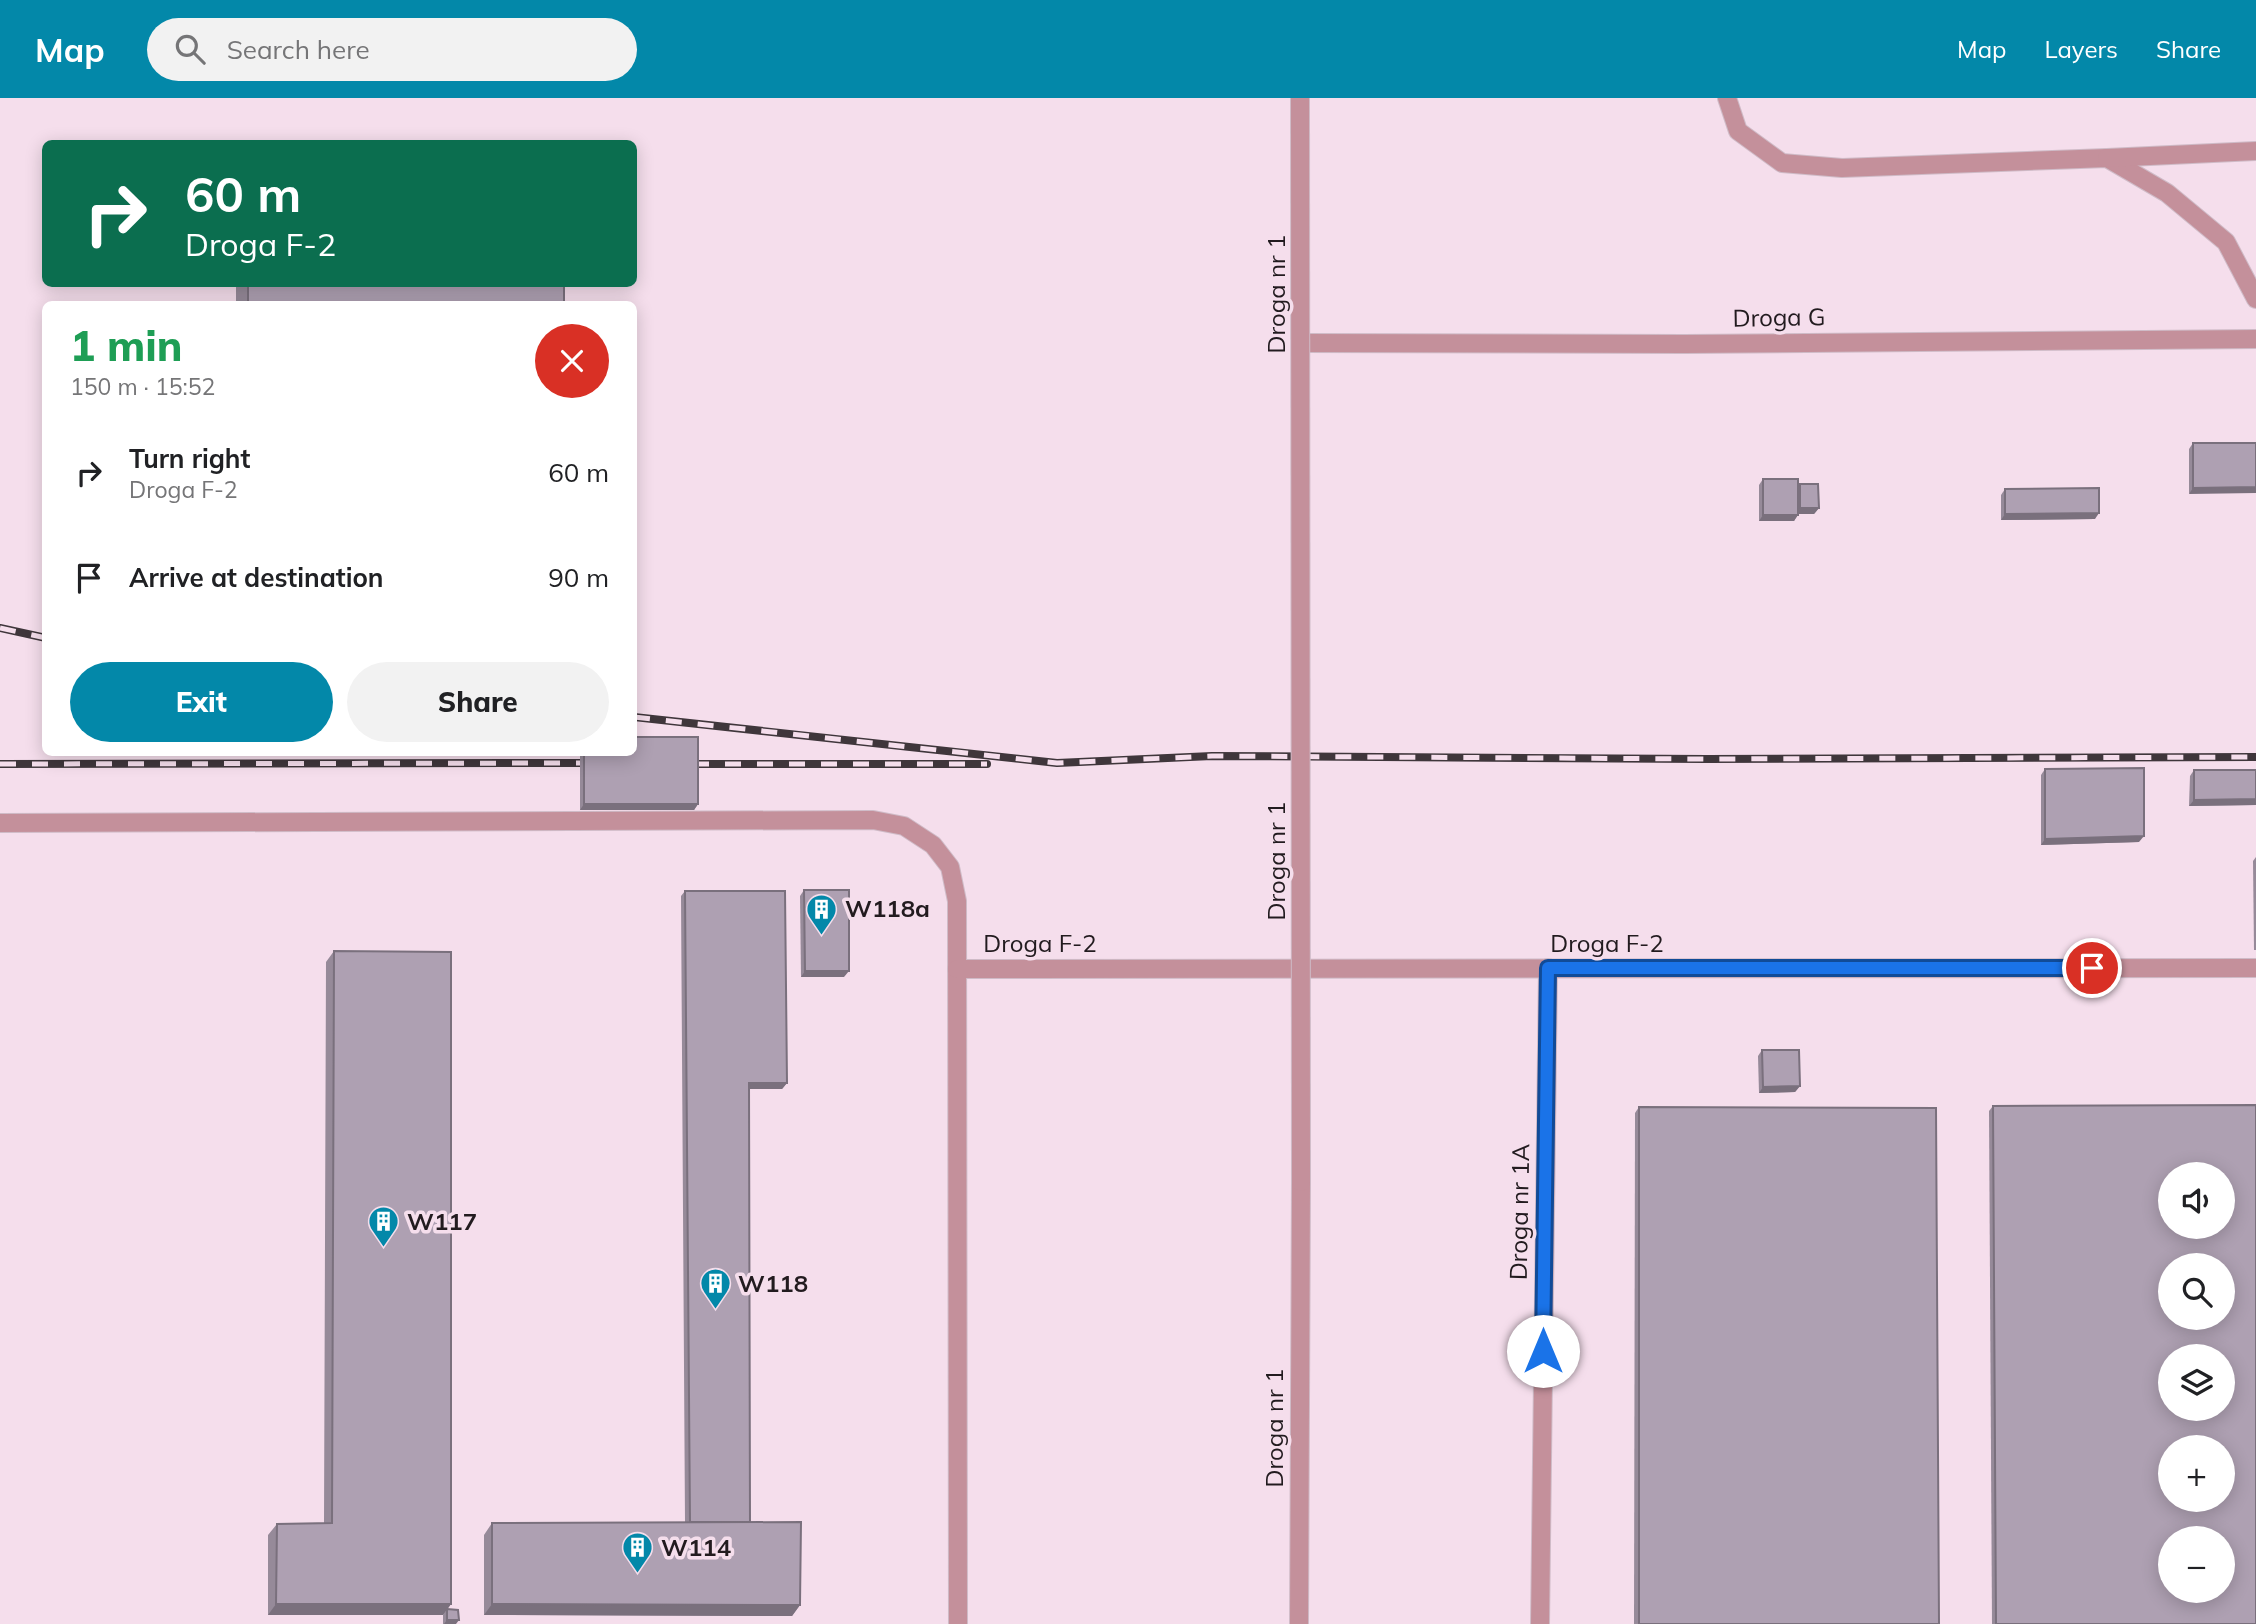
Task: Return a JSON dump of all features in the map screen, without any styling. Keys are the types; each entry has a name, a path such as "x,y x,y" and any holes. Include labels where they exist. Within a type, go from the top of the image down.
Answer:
{"lane":[{"name":"Droga nr 1","path":"1299,1624 1300,98"},
{"path":"1727,98 1738,131 1782,163 1842,168 2256,151"},
{"path":"2107,158 2167,193 2226,242 2256,299"},
{"name":"Droga G","path":"1301,343 1685,344 2256,338"},
{"path":"0,823 873,820 904,826 933,845 950,867 957,901 958,1624"},
{"name":"Droga nr 1A","path":"1539,1624 1548,968"},
{"name":"Droga F-2","path":"957,969 2256,968"}],"building":[{"path":"248,287 564,287 564,301 248,301"},
{"path":"2193,443 2256,443 2256,487 2193,488"},
{"path":"1763,479 1798,479 1798,515 1763,515"},
{"path":"1800,484 1818,484 1819,508 1800,508"},
{"path":"2099,488 2099,513 2005,514 2005,489"},
{"path":"637,737 698,737 698,804 584,804 584,756 637,756"},
{"path":"2144,768 2144,836 2045,839 2045,769"},
{"path":"2194,770 2256,770 2256,799 2194,800"},
{"name":"W118a","path":"804,890 849,890 849,971 805,971"},
{"name":"W118","path":"685,891 785,891 787,1083 749,1083 750,1522 690,1522"},
{"name":"W117","path":"334,951 451,952 451,1604 276,1604 277,1524 332,1523"},
{"path":"1762,1050 1799,1050 1800,1086 1763,1087"},
{"path":"2256,1105 2256,1624 1996,1624 1993,1106"},
{"path":"1639,1107 1936,1108 1939,1624 1639,1624"},
{"name":"W114","path":"801,1522 800,1605 492,1604 492,1523"},
{"path":"447,1609 458,1610 459,1620 447,1620"}],"railway":[{"path":"0,628 42,637"},
{"path":"637,717 1057,763 1212,756 1707,759 2256,757"},
{"path":"0,764 580,763"},
{"path":"693,764 987,764"}],"place":[{"name":"W118a","path":"822,936"},
{"name":"W117","path":"384,1249"},
{"name":"W118","path":"715,1311"},
{"name":"W114","path":"638,1575"}],"route":[{"path":"1543,1351 1548,968 2092,968"}]}
